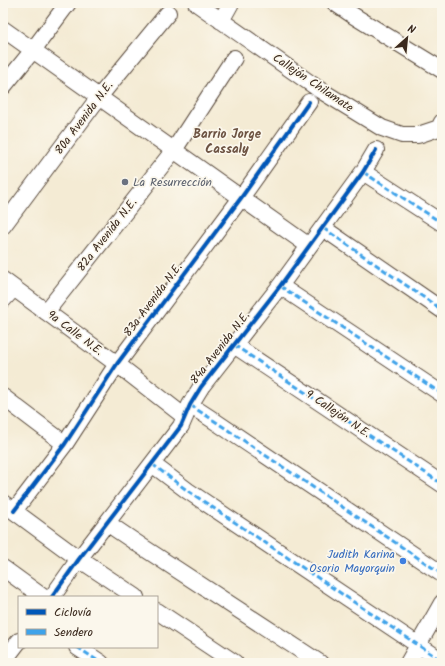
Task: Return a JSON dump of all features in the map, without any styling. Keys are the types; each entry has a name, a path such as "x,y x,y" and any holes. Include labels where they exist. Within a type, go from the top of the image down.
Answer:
{"street":[{"path":"3,88 68,3"},
{"name":"Callejón Chilamate","path":"196,3 320,90 382,128 402,135 418,135 440,125"},
{"path":"221,21 231,3"},
{"path":"335,3 442,70"},
{"name":"80a Avenida N.E.","path":"3,226 98,97 168,13"},
{"path":"3,29 309,246"},
{"name":"82a Avenida N.E.","path":"46,312 174,150 234,58"},
{"name":"83a Avenida N.E.","path":"8,507 65,444 117,364 241,198 309,102"},
{"name":"84a Avenida N.E.","path":"53,596 79,559 181,426 187,411 201,387 323,228 363,172 376,150"},
{"path":"363,172 442,223"},
{"path":"323,228 442,310"},
{"path":"3,300 8,284"},
{"name":"9a Calle N.E.","path":"8,284 117,364 187,411 213,420 442,574"},
{"path":"280,286 442,394"},
{"name":"9 Callejón N.E.","path":"234,345 442,484"},
{"path":"3,397 65,444"},
{"path":"152,464 188,491 442,661"},
{"path":"8,507 79,559 134,596"},
{"path":"107,523 320,663"},
{"path":"3,568 41,596"},
{"path":"408,663 442,603"},
{"path":"158,612 235,663"},
{"path":"3,662 18,642"},
{"path":"78,648 101,663"}],"marked path":[{"path":"363,172 442,223"},
{"path":"323,228 442,310"},
{"path":"280,286 442,394"},
{"path":"234,345 442,484"},
{"path":"190,405 442,574"},
{"path":"152,464 188,491 442,661"},
{"path":"78,648 101,663"}],"cycle path":[{"path":"14,511 65,444 117,364 241,198 309,102"},
{"path":"53,596 79,559 181,426 190,405 201,387 280,286 363,172 376,150"}],"place":[{"name":"La Resurrección","path":"125,182"},
{"name":"Judith Karina Osorio Mayorquin","path":"403,561"}],"district":[{"name":"Barrio Jorge Cassaly","path":"227,142"}]}
